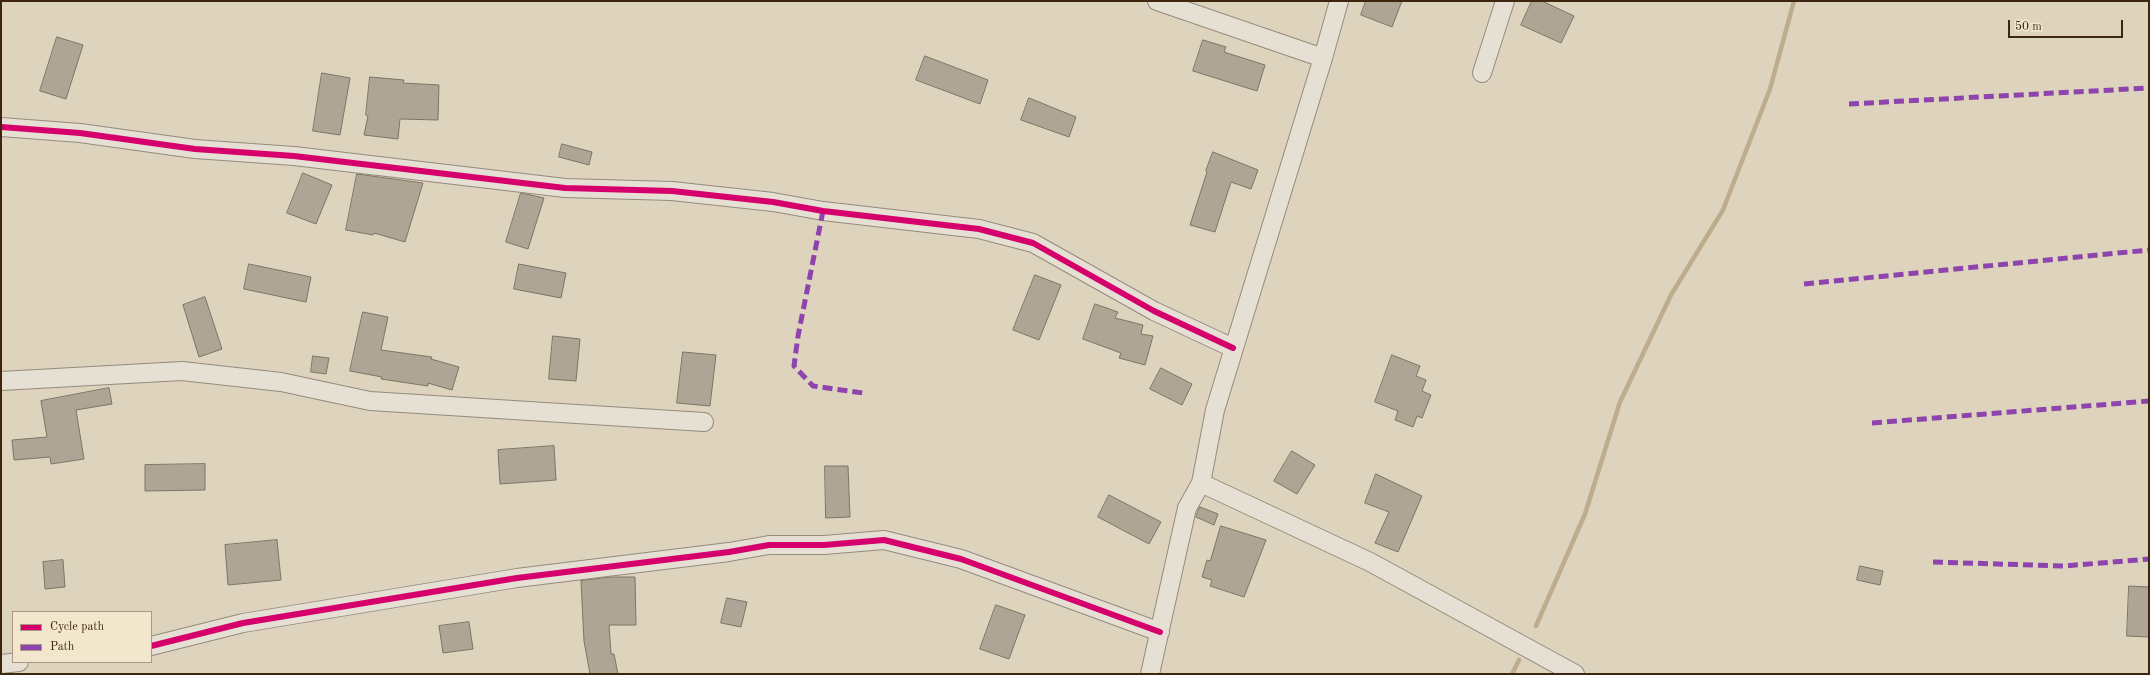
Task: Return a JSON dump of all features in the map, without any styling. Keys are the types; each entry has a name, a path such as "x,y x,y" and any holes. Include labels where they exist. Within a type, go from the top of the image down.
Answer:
{"street":[{"path":"1157,1 1324,58"},
{"path":"1150,674 1187,508 1201,483 1215,410 1324,58 1339,1"},
{"path":"1482,73 1504,1"},
{"path":"1,127 80,134 195,149 294,156 565,188 672,191 773,202 823,211 979,230 1033,243 1154,311 1233,348"},
{"path":"1,381 182,371 281,382 370,401 704,422"},
{"path":"1201,483 1370,562 1575,674"},
{"path":"152,646 243,623 517,578 729,552 769,545 824,546 884,540 961,559 1160,632"},
{"path":"1,664 12,663"}],"building":[{"path":"1366,1 1402,1 1392,27 1361,15"},
{"path":"1532,1 1542,1 1574,16 1561,43 1521,25"},
{"path":"57,37 83,45 66,99 40,91"},
{"path":"1203,40 1226,47 1224,52 1265,65 1257,91 1193,71"},
{"path":"925,56 988,80 980,104 916,80"},
{"path":"322,73 350,78 340,135 313,131"},
{"path":"370,77 404,80 403,83 439,85 438,120 400,119 398,139 364,135 368,116 366,115"},
{"path":"1029,98 1076,117 1069,137 1021,120"},
{"path":"562,144 592,152 589,165 559,157"},
{"path":"1213,152 1258,170 1251,189 1231,182 1215,232 1190,225"},
{"path":"303,173 332,185 316,224 287,213"},
{"path":"357,174 423,183 405,242 374,233 373,235 346,230"},
{"path":"521,193 544,198 528,249 506,242"},
{"path":"249,264 311,277 306,302 244,289"},
{"path":"519,264 566,273 561,298 514,289"},
{"path":"1035,275 1061,285 1039,340 1013,330"},
{"path":"205,297 222,349 199,357 183,305"},
{"path":"1095,304 1118,312 1115,318 1143,325 1141,334 1153,336 1145,365 1119,358 1121,353 1083,339"},
{"path":"363,312 388,317 381,350 432,357 431,359 459,367 452,390 428,383 428,386 381,379 382,377 350,371"},
{"path":"553,336 580,339 576,381 549,379"},
{"path":"683,352 716,355 710,406 677,403"},
{"path":"1392,355 1420,366 1416,376 1426,380 1422,391 1431,395 1422,418 1417,416 1413,427 1395,420 1398,411 1375,402"},
{"path":"313,356 329,358 326,374 311,372"},
{"path":"1161,368 1192,384 1182,405 1150,389"},
{"path":"109,388 112,404 76,410 84,459 51,464 50,457 14,460 12,440 47,437 41,401"},
{"path":"554,446 556,480 500,484 498,450"},
{"path":"1292,451 1315,465 1297,494 1274,481"},
{"path":"205,464 205,490 145,491 145,465"},
{"path":"825,466 848,466 850,517 826,518"},
{"path":"1376,474 1422,496 1398,552 1375,543 1389,512 1365,503"},
{"path":"1109,495 1161,522 1149,544 1098,517"},
{"path":"1200,507 1218,514 1214,525 1196,517"},
{"path":"1221,526 1266,540 1244,597 1210,586 1212,580 1202,577 1207,560 1210,561"},
{"path":"277,540 281,580 228,585 225,545"},
{"path":"63,560 65,587 45,589 43,562"},
{"path":"1860,566 1883,571 1880,585 1857,580"},
{"path":"610,577 635,577 636,625 609,625 611,654 614,654 618,674 590,674 584,641 581,581"},
{"path":"2129,586 2149,587 2149,637 2127,636"},
{"path":"727,598 747,602 741,627 721,623"},
{"path":"996,605 1025,615 1009,659 980,649"},
{"path":"469,622 473,649 443,653 439,626"}],"waterway":[{"path":"1536,626 1585,514 1620,402 1671,295 1723,210 1770,89 1794,1"},
{"path":"1512,674 1519,660"}],"marked path":[{"path":"1849,104 2149,88"},
{"path":"823,211 798,336 794,366 813,386 863,393"},
{"path":"1804,284 2149,250"},
{"path":"1872,423 2149,401"},
{"path":"1933,562 2064,566 2149,559"}],"cycle path":[{"path":"1,127 80,133 195,149 294,156 565,188 672,191 773,202 823,211 979,229 1033,243 1154,311 1233,348"},
{"path":"152,646 243,623 517,578 729,552 769,545 824,545 884,540 961,559 1160,632"}]}
